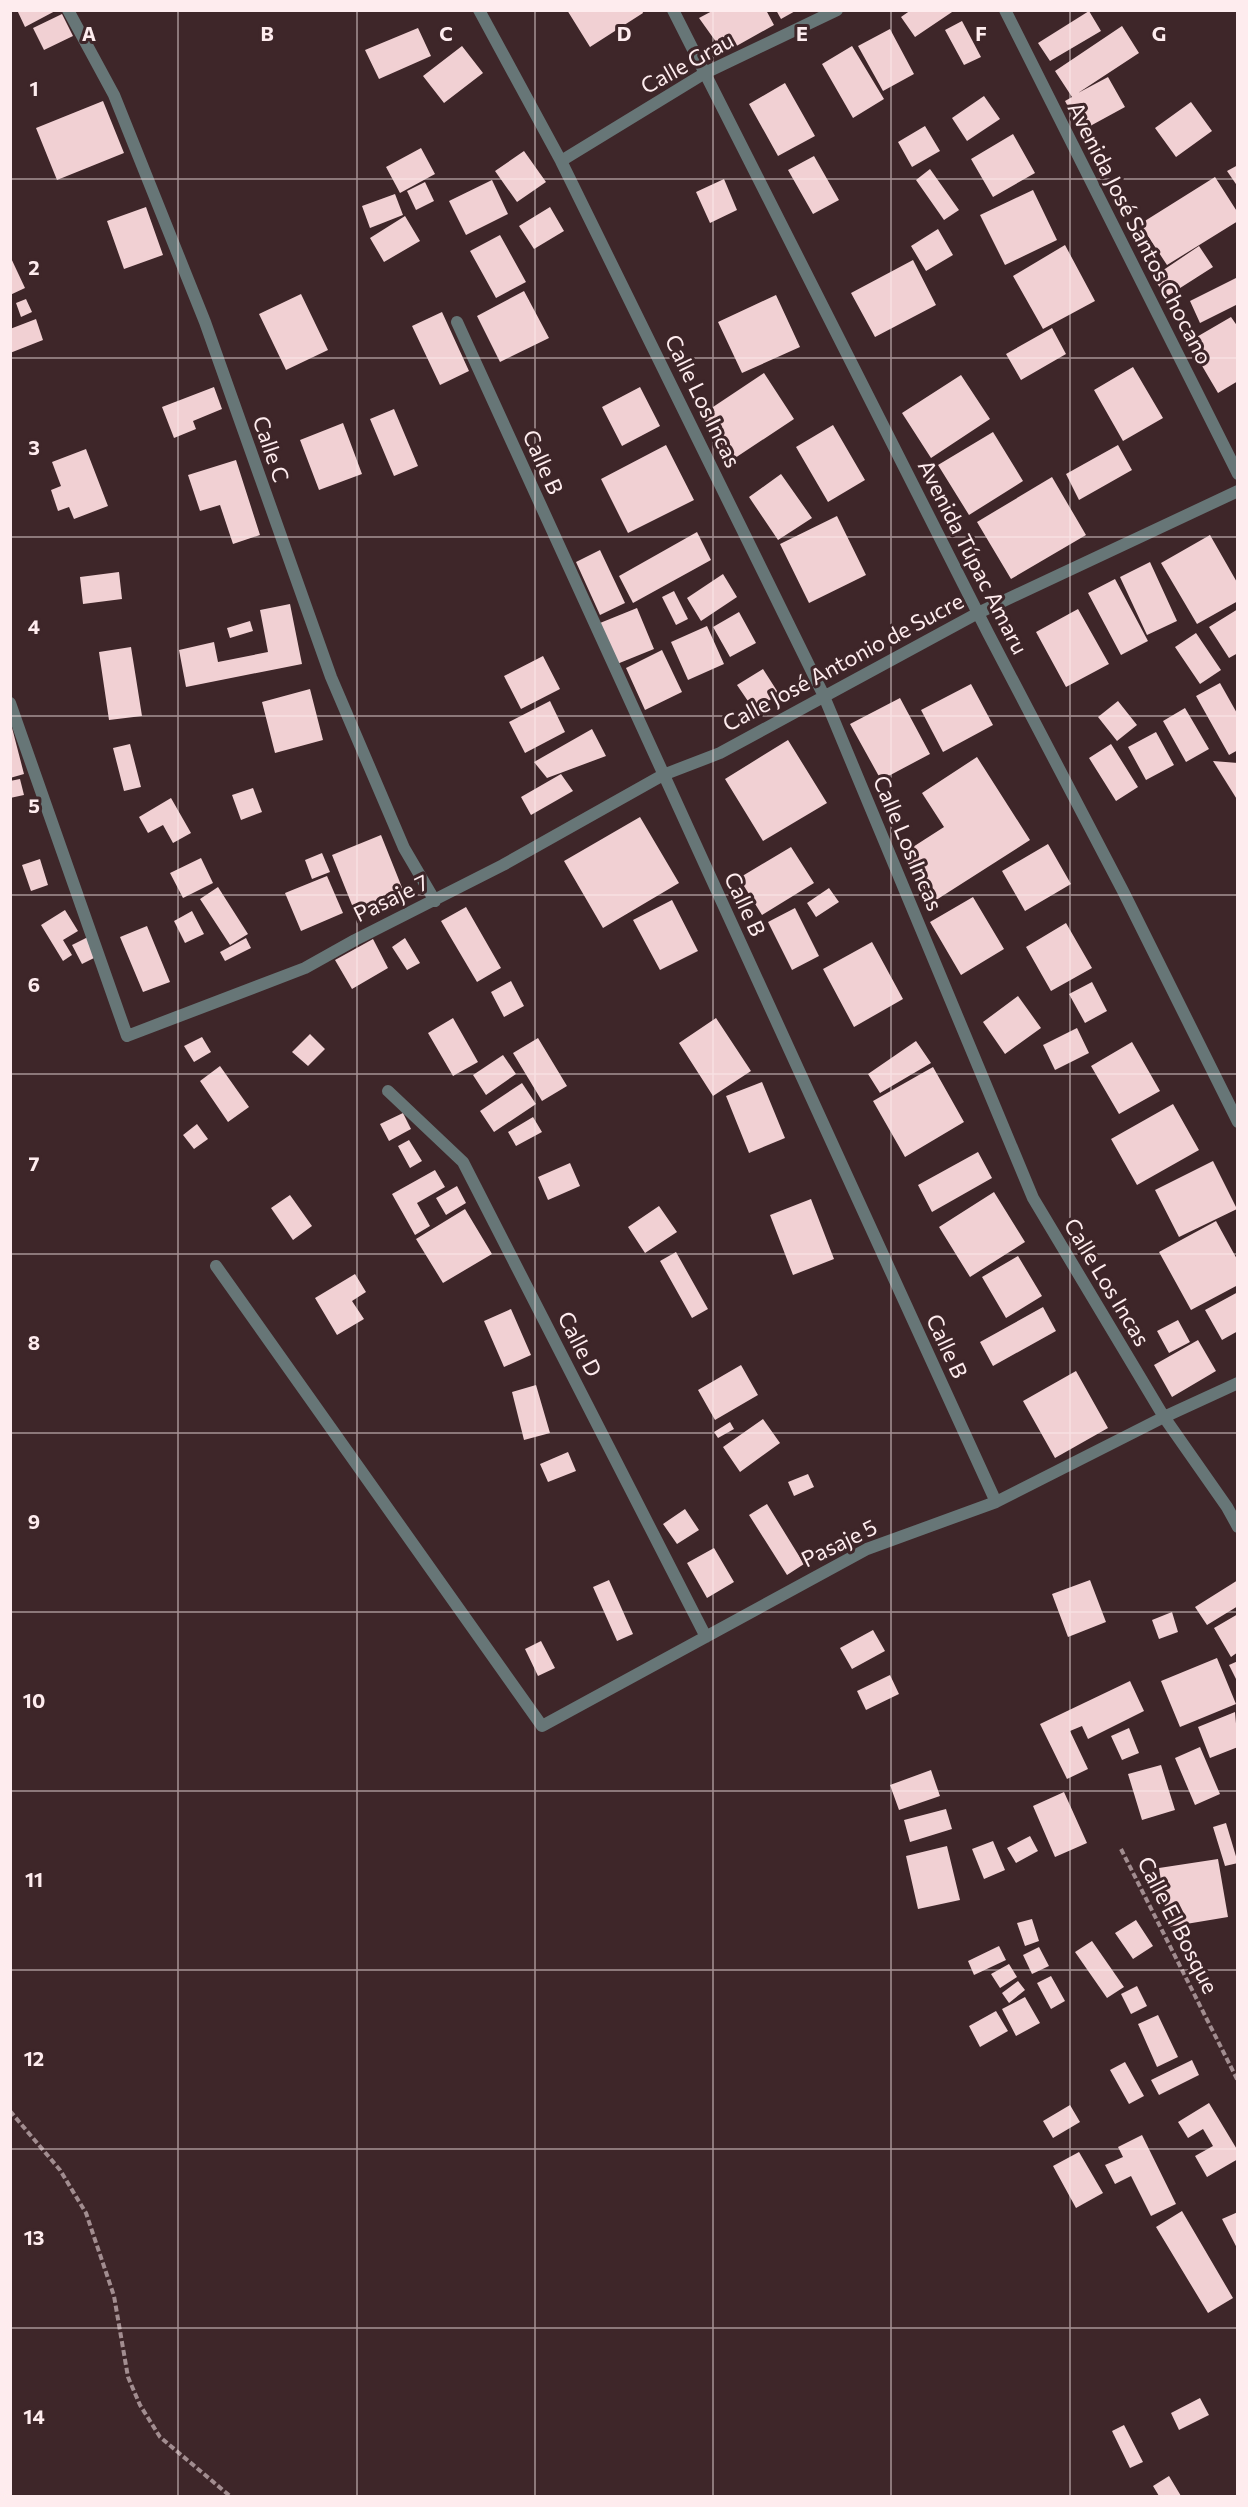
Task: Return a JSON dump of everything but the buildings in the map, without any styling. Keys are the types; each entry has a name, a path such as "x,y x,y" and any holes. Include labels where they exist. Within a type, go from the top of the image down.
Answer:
{"street":[{"name":"Calle C","path":"68,10 114,95 201,311 331,677 404,848 435,901"},
{"name":"Calle Los Incas","path":"478,10 561,161 823,694 1033,1198 1164,1417 1227,1507 1238,1527"},
{"name":"Avenida Túpac Amaru","path":"673,10 978,612 1123,891 1238,1122"},
{"name":"Calle Grau","path":"561,161 705,74 837,10"},
{"name":"Avenida José Santos Chocano","path":"1005,10 1238,474"},
{"name":"Calle B","path":"457,322 996,1502"},
{"name":"Calle José Antonio de Sucre","path":"663,775 720,753 823,694 978,612 1238,491"},
{"name":"Pasaje 7","path":"10,703 127,1036 306,968 355,939 435,901 663,775"},
{"name":"Calle D","path":"388,1091 463,1162 706,1637"},
{"name":"Pasaje 5","path":"216,1266 542,1726 867,1549 996,1502 1164,1417 1238,1383"}],"path":[{"name":"Calle El Bosque","path":"1121,1849 1238,2081"},
{"path":"10,2111 60,2170 86,2214 114,2296 128,2377 140,2405 160,2437 230,2496"}]}
